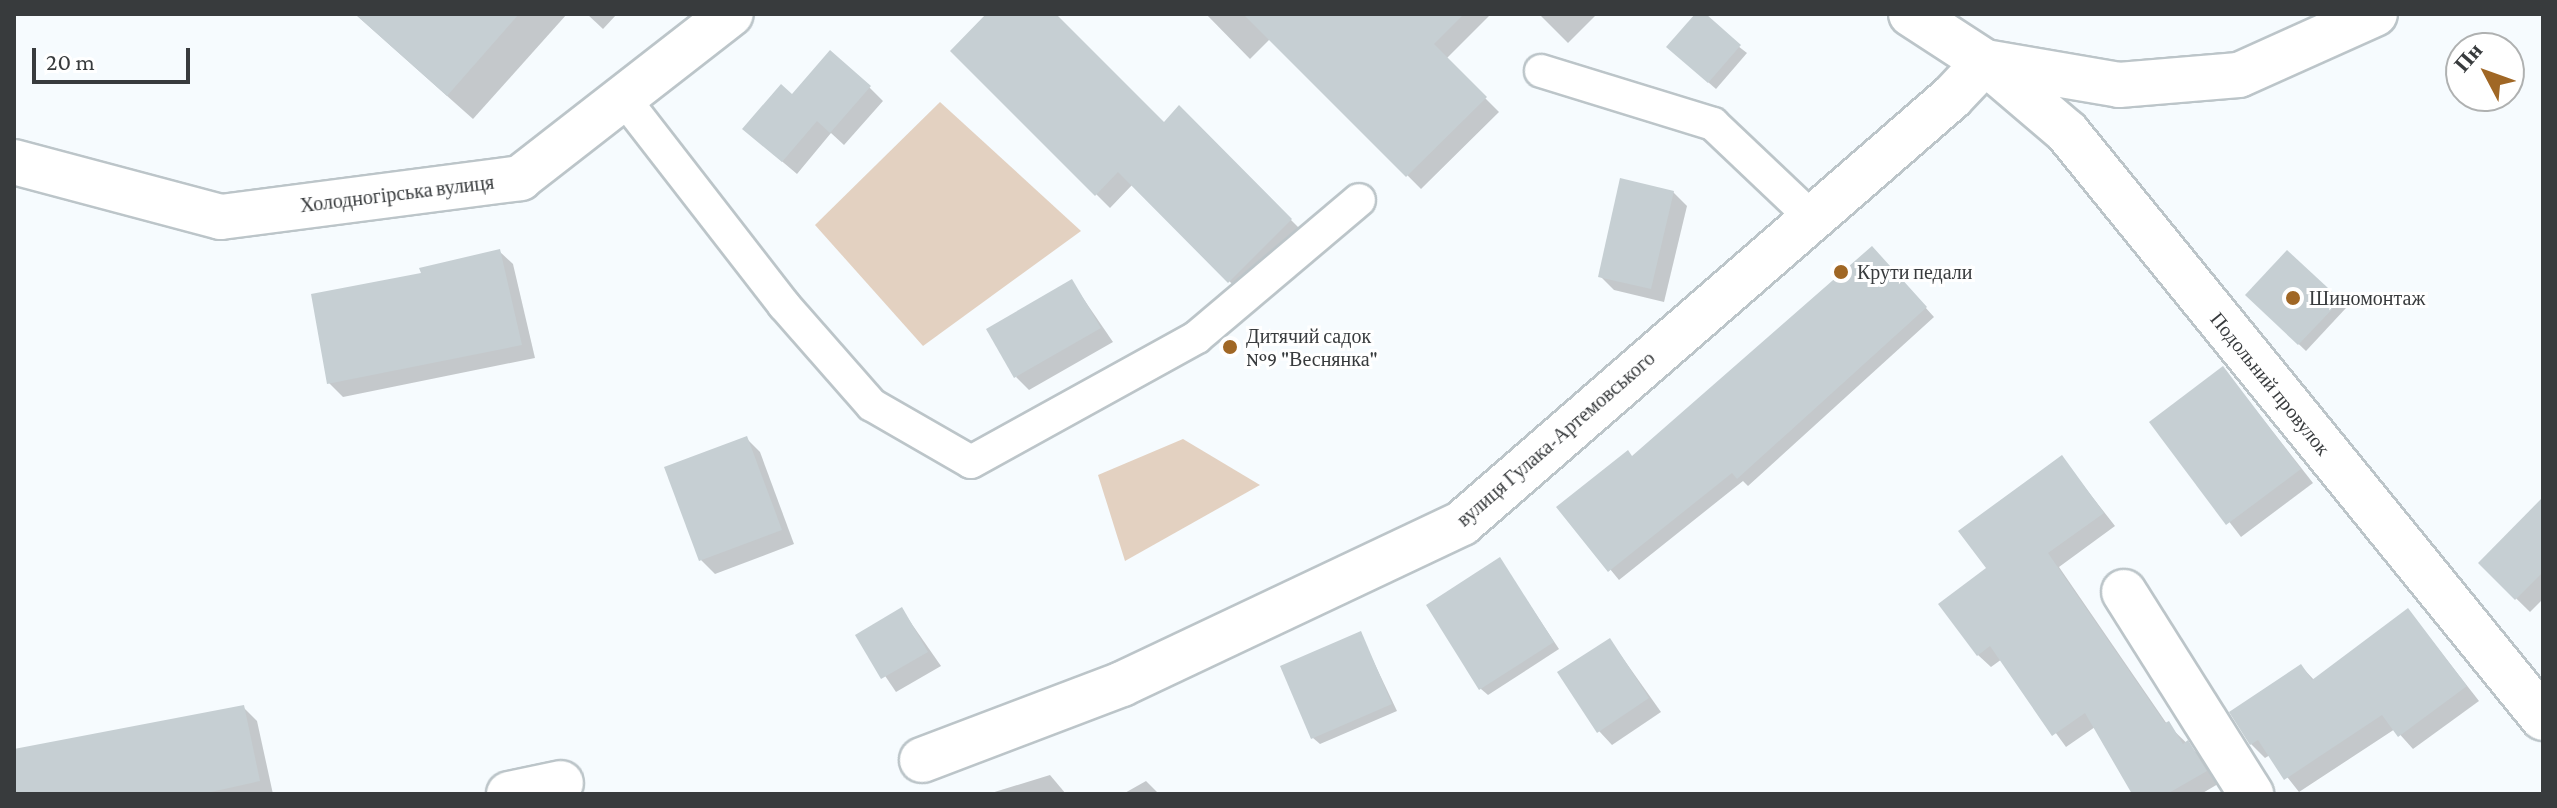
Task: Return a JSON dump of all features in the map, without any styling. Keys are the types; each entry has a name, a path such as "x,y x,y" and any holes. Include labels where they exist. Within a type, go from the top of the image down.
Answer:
{"street":[{"name":"Холодногірська вулиця","path":"14,162 221,217 520,178 625,100 731,14"},
{"name":"Подольний провулок","path":"1911,14 1985,62 2067,132 2543,718"},
{"path":"1985,62 2119,85 2239,75 2375,14"},
{"name":"вулиця Гулака-Артемовського","path":"922,760 1122,684 1462,523 1952,97 1985,62"},
{"path":"2124,592 2251,794"},
{"path":"509,794 561,783"}],"lane":[{"path":"1541,71 1713,124 1811,217"},
{"path":"625,100 784,305 872,405 971,462 1197,337 1359,200"}],"shaded area":[{"path":"940,102 1081,231 923,346 815,225"},
{"path":"1183,439 1260,485 1125,561 1098,475"}],"building":[{"path":"355,14 519,14 447,96"},
{"path":"986,14 1056,14 1164,122 1179,105 1292,219 1228,283 1118,172 1095,196 950,51"},
{"path":"1243,14 1464,14 1434,44 1487,97 1406,177"},
{"path":"1695,14 1706,14 1741,45 1708,83 1666,47"},
{"path":"830,50 871,86 830,133 817,121 782,162 742,129 781,84 792,94"},
{"path":"1620,178 1674,191 1651,289 1598,277"},
{"path":"1872,246 1927,307 1737,479 1732,473 1608,572 1556,507 1628,450 1632,456"},
{"path":"500,249 522,345 327,384 311,294 421,273 419,268"},
{"name":"Шиномонтаж","path":"2287,250 2341,300 2298,345 2245,295"},
{"path":"1072,279 1101,328 1014,378 986,329"},
{"path":"2223,366 2301,469 2226,525 2149,422"},
{"path":"747,436 782,530 699,561 664,467"},
{"path":"2062,455 2104,513 2048,553 2165,723 2169,721 2183,744 2188,740 2207,771 2167,794 2132,794 2085,713 2052,736 1990,646 1977,656 1938,604 1986,568 1958,531"},
{"path":"2543,497 2543,572 2515,600 2478,563"},
{"path":"1500,557 1554,642 1479,690 1426,605"},
{"path":"902,607 928,652 881,679 855,635"},
{"path":"2408,608 2467,686 2398,737 2382,715 2284,780 2258,740 2250,745 2229,712 2301,664 2312,680"},
{"path":"1361,631 1392,704 1311,739 1280,666"},
{"path":"1610,638 1649,698 1597,733 1557,672"},
{"path":"244,705 260,781 202,794 14,794 14,749"}],"place":[{"name":"Крути педали","path":"1841,272"},
{"name":"Шиномонтаж","path":"2293,298"},
{"name":"Дитячий садок №9 \"Веснянка\"","path":"1230,347"}]}
